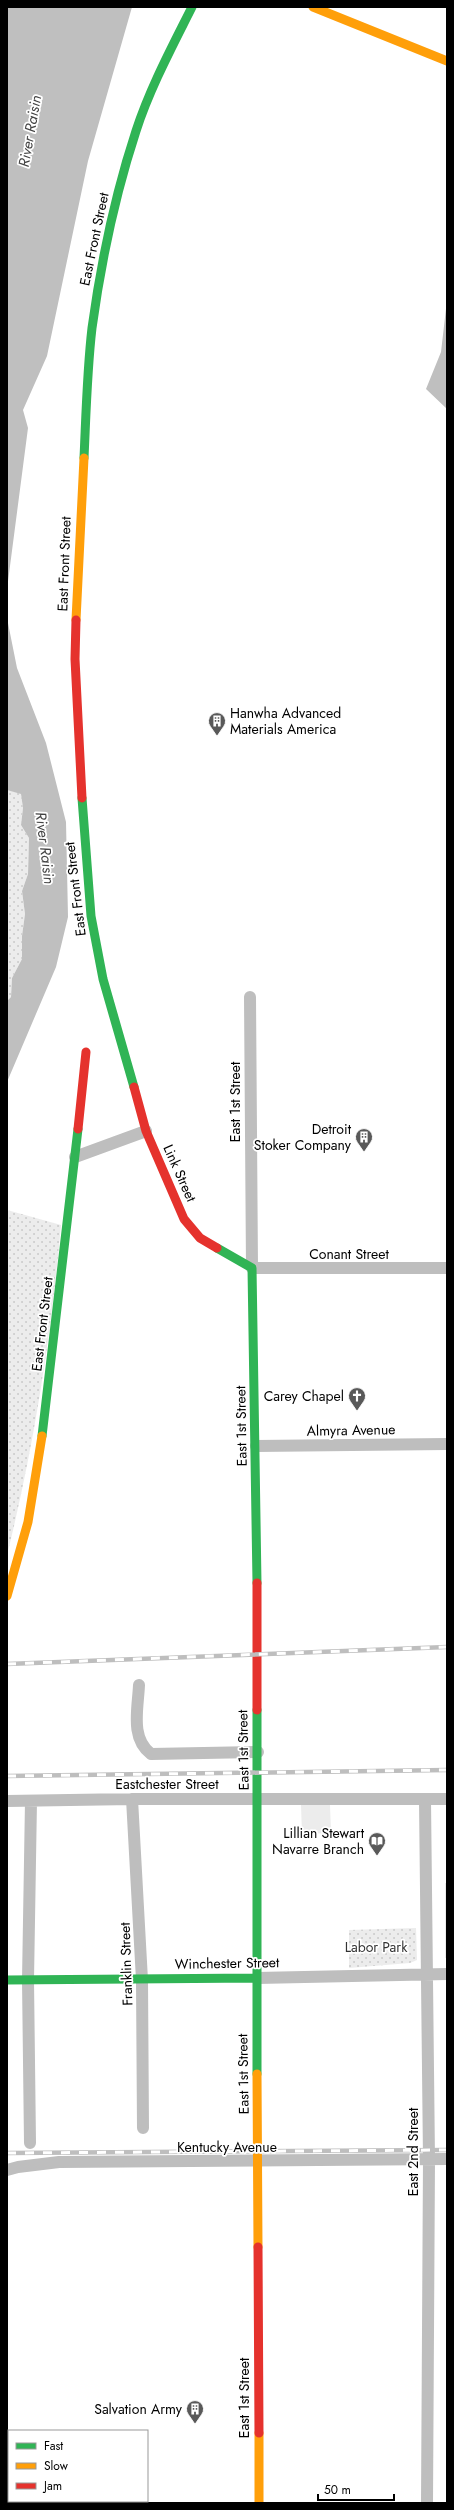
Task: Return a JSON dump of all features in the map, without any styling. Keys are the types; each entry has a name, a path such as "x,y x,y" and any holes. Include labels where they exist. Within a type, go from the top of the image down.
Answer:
{"main road":[{"name":"East Front Street","path":"146,1131 103,979 91,916 84,843 75,659 77,552 92,330 101,267 112,217 136,130 159,75 192,7"},
{"path":"313,7 447,62"},
{"name":"East Front Street","path":"7,1596 28,1522 48,1397 86,1052"},
{"name":"Link Street","path":"146,1131 184,1219 200,1238 252,1268"},
{"name":"East 1st Street","path":"252,1268 256,1446 259,1800 257,1978 259,2162 259,2503"},
{"name":"Winchester Street","path":"7,1980 257,1978"}],"street":[{"name":"East 1st Street","path":"250,997 252,1268"},
{"path":"75,1158 146,1131"},
{"name":"Conant Street","path":"252,1268 447,1268"},
{"name":"Almyra Avenue","path":"256,1446 447,1444"},
{"path":"139,1685 137,1737 144,1749 151,1754 258,1752"},
{"name":"Eastchester Street","path":"7,1801 132,1799 447,1799"},
{"name":"Franklin Street","path":"132,1799 142,1980 143,2128"},
{"name":"East 2nd Street","path":"425,1800 429,2159 427,2503"},
{"path":"30,2143 28,1980 31,1801"},
{"name":"Winchester Street","path":"257,1978 447,1974"},
{"name":"Kentucky Avenue","path":"7,2170 18,2166 59,2162 259,2162 447,2159"}],"green space":[{"path":"7,790 21,793 23,808 21,825 29,838 28,874 22,891 25,914 22,936 22,959 12,978 11,997 7,1001"},
{"path":"7,1210 61,1225 47,1350 17,1514 7,1555"},
{"path":"301,1805 330,1805 331,1833 302,1834"},
{"path":"445,1883 447,1883 447,1958 445,1958"},
{"name":"Labor Park","path":"416,1928 417,1960 410,1963 349,1968 349,1930"},
{"path":"446,2266 447,2266 447,2416"}],"water":[{"name":"River Raisin","path":"7,7 132,7 88,161 47,356 23,410 28,428 7,589"},
{"path":"447,300 447,409 426,389 441,352"},
{"name":"River Raisin","path":"7,589 8,623 17,668 46,743 66,822 68,917 56,967 7,1082 7,1001 11,997 12,978 22,959 22,936 25,914 22,891 28,874 29,838 21,825 23,808 21,794 7,790"}],"railway":[{"path":"7,1664 447,1647"},
{"path":"7,1776 447,1770"},
{"path":"7,2153 447,2150"}],"traffic: fast":[{"path":"84,458 90,344 104,254 115,204 128,155 148,99 192,7"},
{"path":"82,798 91,916 103,979 134,1087"},
{"path":"42,1436 78,1129"},
{"path":"217,1248 252,1268 257,1583"},
{"path":"257,1710 257,2074"},
{"path":"7,1980 257,1978"}],"traffic: slow":[{"path":"313,7 447,61"},
{"path":"76,620 84,458"},
{"path":"7,1596 28,1522 42,1436"},
{"path":"257,2074 258,2247"},
{"path":"259,2433 259,2503"}],"traffic: jam":[{"path":"76,620 75,659 82,798"},
{"path":"78,1129 86,1052"},
{"path":"134,1087 146,1131 184,1219 200,1238 217,1248"},
{"path":"257,1583 257,1710"},
{"path":"258,2247 259,2433"}],"place":[{"name":"Hanwha Advanced Materials America","path":"217,736"},
{"name":"Detroit Stoker Company","path":"364,1152"},
{"name":"Carey Chapel","path":"357,1411"},
{"name":"Lillian Stewart Navarre Branch","path":"377,1856"},
{"name":"Salvation Army","path":"195,2424"}]}
